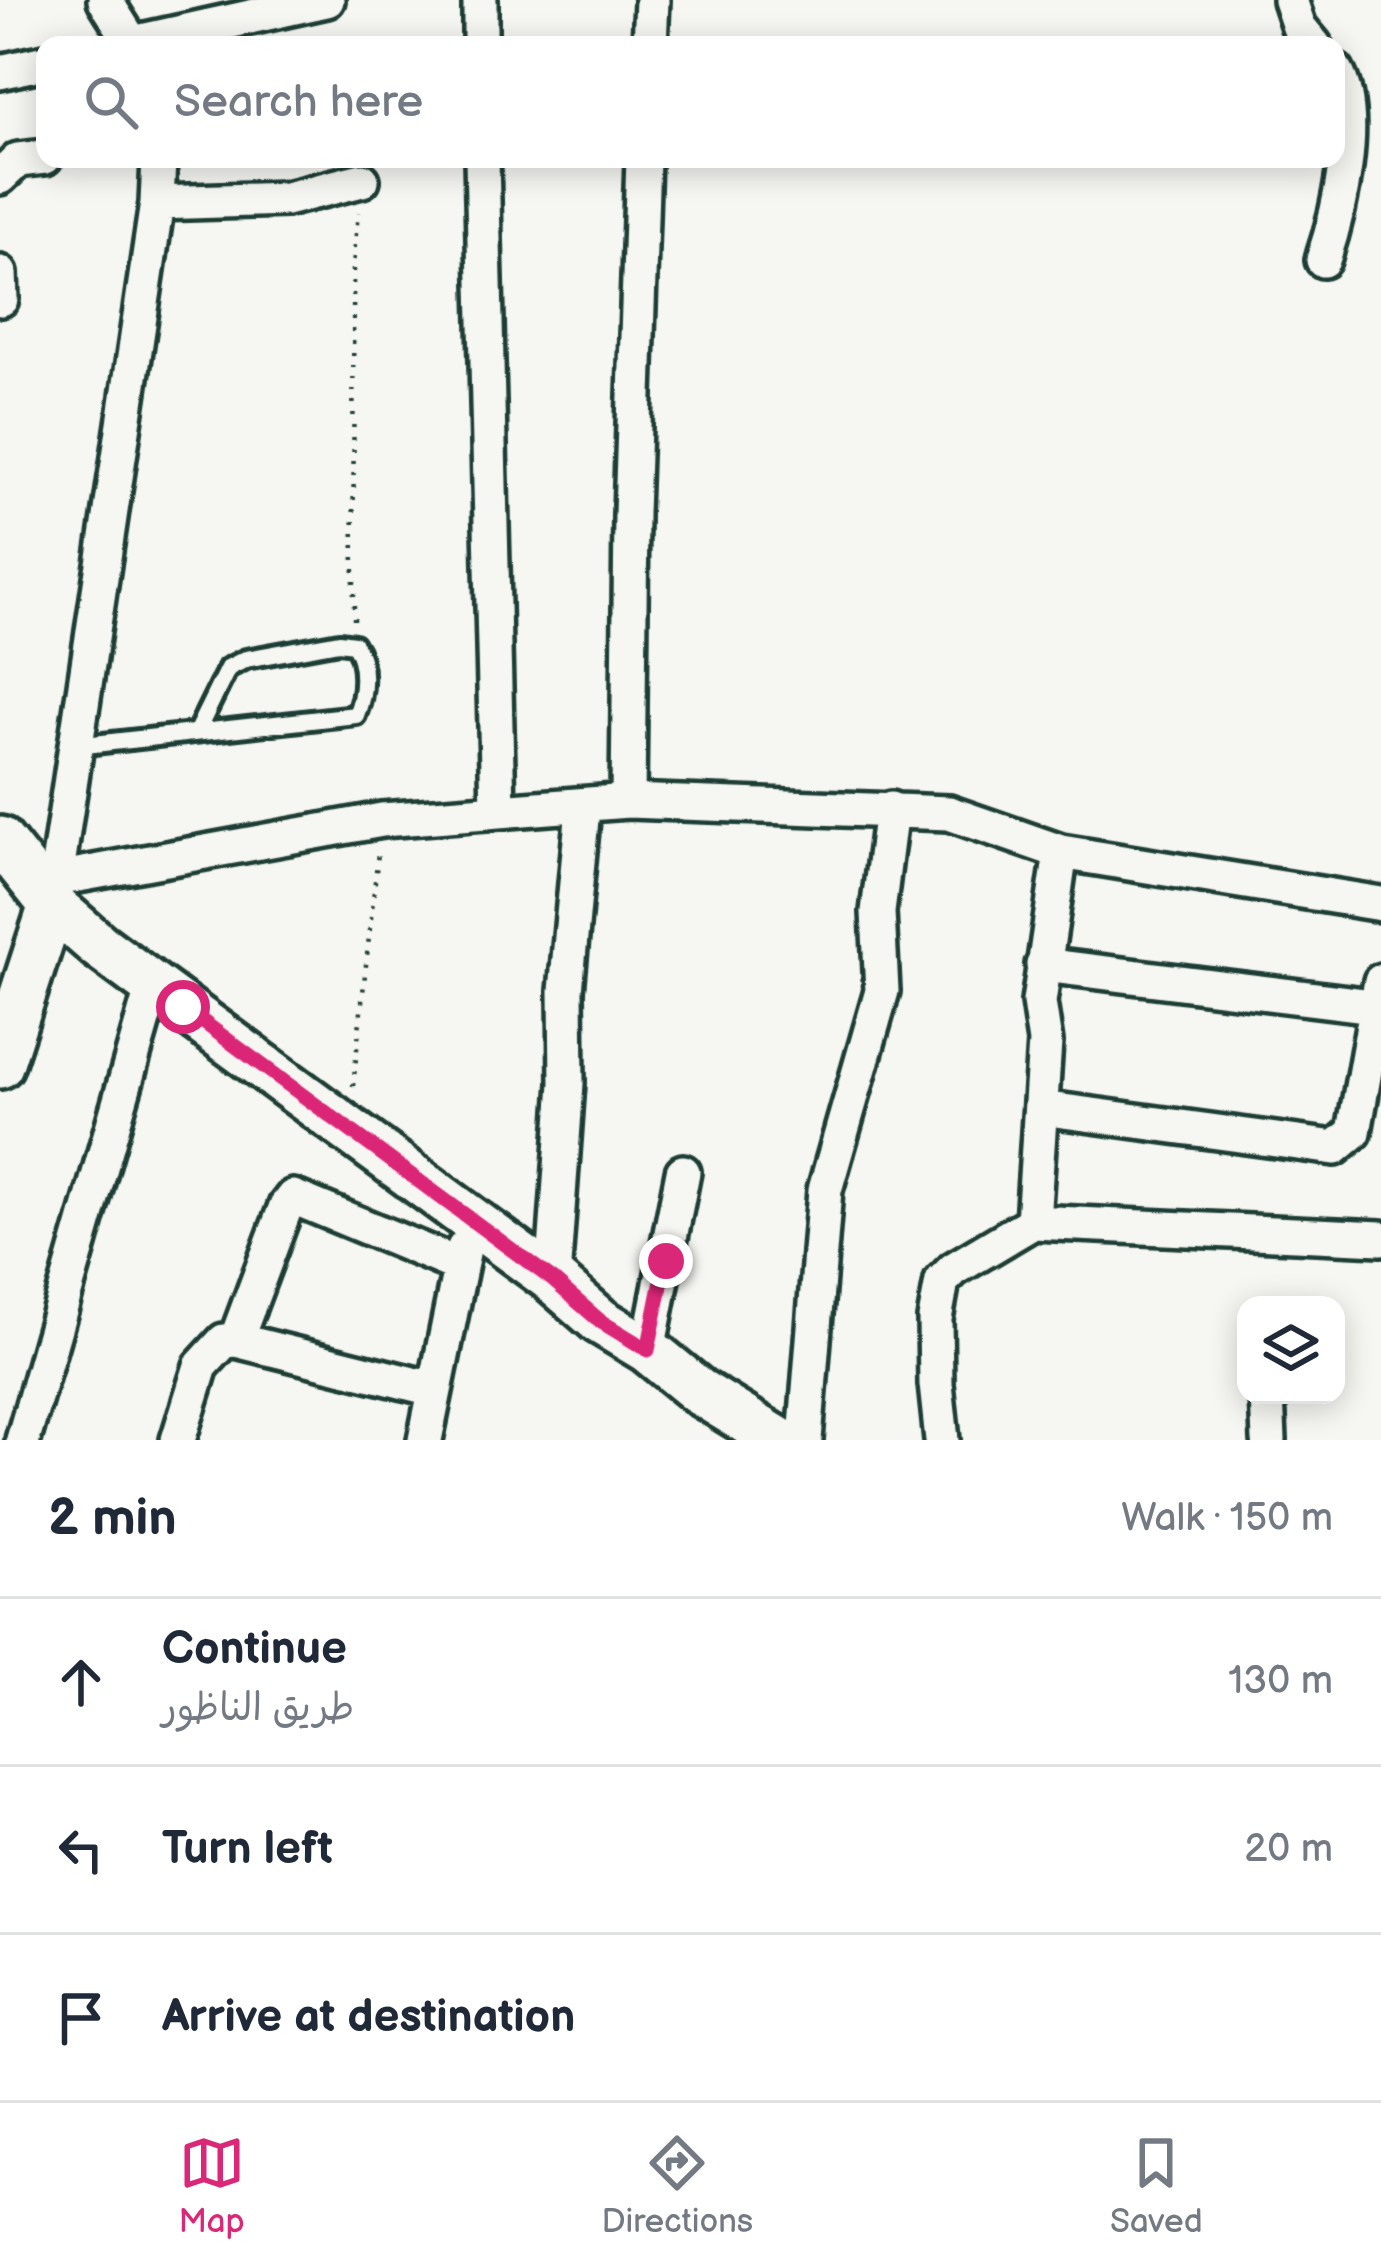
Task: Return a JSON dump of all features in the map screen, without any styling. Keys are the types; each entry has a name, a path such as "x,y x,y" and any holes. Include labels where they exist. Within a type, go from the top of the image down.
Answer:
{"street":[{"path":"105,0 133,36"},
{"path":"170,36 328,0"},
{"path":"480,0 480,36"},
{"path":"650,36 652,0"},
{"path":"1290,0 1306,36"},
{"path":"0,72 36,64"},
{"path":"1345,100 1345,152"},
{"path":"0,177 18,160 36,158"},
{"path":"0,1065 14,982 54,892 159,168"},
{"path":"482,168 498,809"},
{"path":"628,801 631,514 644,168"},
{"path":"1323,260 1344,168"},
{"path":"157,203 286,199 362,180"},
{"path":"0,274 1,298"},
{"path":"54,892 382,820 628,801 950,813 1060,852 1381,904"},
{"path":"553,1280 567,1083 566,991 583,808"},
{"path":"805,1440 825,1190 869,1030 880,1007 878,912 890,808"},
{"path":"0,840 153,985 553,1280 600,1321 648,1350 698,1391 778,1440"},
{"path":"1033,1222 1045,1042 1039,1002 1060,852"},
{"path":"1041,1108 1335,1148 1354,1132 1380,998 1043,965"},
{"path":"23,1440 153,985"},
{"path":"648,1350 683,1172"},
{"path":"236,1340 293,1197 460,1266"},
{"path":"425,1440 470,1219"},
{"path":"942,1440 935,1319 942,1281 1033,1222 1381,1238"},
{"path":"178,1440 201,1366 224,1341 236,1340 433,1389"},
{"path":"1268,1404 1270,1440"}],"lane":[{"path":"76,746 356,715 363,657 354,644 339,642 246,659 228,668 197,731"}],"path":[{"path":"354,644 353,266 362,180"},
{"path":"349,1127 382,820"}],"route":[{"path":"183,1007 553,1280 600,1321 648,1350 666,1261"}]}
